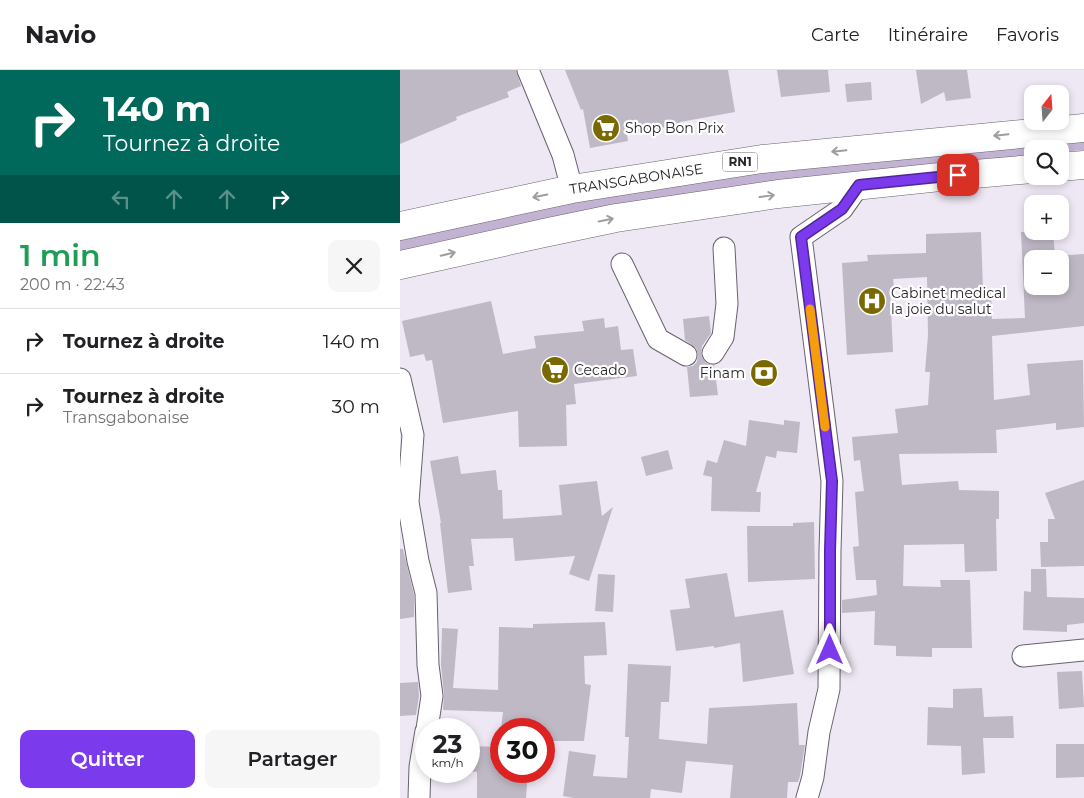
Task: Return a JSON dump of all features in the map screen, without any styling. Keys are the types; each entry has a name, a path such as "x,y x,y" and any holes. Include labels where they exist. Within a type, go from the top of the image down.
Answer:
{"highway":[{"name":"TRANSGABONAISE","path":"400,226 572,189 762,159 1084,128"},
{"path":"1069,166 1084,165"},
{"path":"400,265 616,218 778,194 1024,170"}],"street":[{"path":"528,70 563,155 572,189"},
{"path":"807,798 813,777 819,732 829,689 832,481 801,237 842,209 859,185"},
{"path":"713,353 723,337 727,304 724,248"},
{"path":"622,264 658,339 686,355"},
{"path":"400,379 413,435 408,502 418,561 426,593 428,665 432,696 428,718"},
{"path":"1023,656 1084,650"},
{"path":"419,783 419,798"}],"shaded area":[{"path":"1084,139 1084,150 1069,151 1069,141"},
{"path":"1024,145 1024,156 782,181 561,217 400,252 400,239 574,202 779,170"}],"building":[{"path":"400,70 516,70 521,86 507,92 509,97 456,117 457,120 400,144"},
{"path":"565,70 728,70 735,112 680,122 681,124 627,135 628,141 590,148 583,109 581,110"},
{"path":"777,70 828,70 830,92 781,97"},
{"path":"916,70 967,70 971,98 946,101 944,92 921,104"},
{"path":"871,82 872,100 847,102 845,84"},
{"path":"981,232 983,290 991,289 992,319 1025,318 1021,232 1024,232 1024,240 1054,240 1055,250 1024,250 1024,295 1069,295 1069,255 1084,254 1084,326 992,336 994,400 1030,395 1027,364 1083,360 1084,427 1056,430 1056,423 996,430 997,453 899,454 902,485 958,481 959,490 999,491 999,519 996,519 997,571 965,572 964,544 904,545 903,586 941,587 940,580 970,580 972,648 932,648 932,657 896,656 896,646 874,645 875,611 842,613 842,600 877,595 876,580 856,580 853,547 859,546 855,492 864,491 860,460 854,461 852,437 898,433 895,409 928,405 930,372 925,372 928,335 927,277 893,279 894,288 890,288 893,352 847,355 842,263 868,261 867,255 926,253 926,234"},
{"path":"491,301 503,354 536,348 534,336 584,331 582,321 604,318 605,328 618,326 621,350 633,349 637,376 574,384 576,404 566,405 567,446 519,447 518,411 443,423 432,360 426,361 424,354 410,357 402,321"},
{"path":"709,316 711,333 702,346 701,353 706,363 714,365 718,395 690,397 687,367 693,366 697,362 698,354 696,348 685,340 683,319"},
{"path":"749,420 784,425 784,420 800,422 797,453 777,451 776,458 766,456 756,492 761,492 760,512 711,511 712,477 703,475 707,460 717,463 724,440 746,446"},
{"path":"668,450 673,469 646,476 641,457"},
{"path":"458,456 461,474 496,470 498,490 502,490 503,519 562,515 559,485 597,481 602,516 613,507 589,581 569,574 575,556 515,561 513,538 471,539 474,566 469,566 472,590 448,593 441,523 430,461"},
{"path":"1084,480 1084,566 1041,567 1040,542 1048,542 1048,519 1055,519 1045,493"},
{"path":"814,522 815,579 748,582 747,526 793,526 793,523"},
{"path":"400,549 403,549 414,595 414,617 400,619"},
{"path":"1031,569 1046,569 1047,597 1084,598 1084,623 1067,625 1067,632 1023,630 1024,591 1031,592"},
{"path":"727,573 735,617 783,610 794,674 743,682 740,643 714,648 714,646 676,651 670,610 690,608 685,579"},
{"path":"598,574 615,575 613,612 595,611"},
{"path":"605,622 607,655 584,656 585,684 591,685 584,741 555,741 555,718 502,718 503,712 443,710 442,628 458,629 453,688 498,690 499,627 533,628 533,624"},
{"path":"628,664 671,666 669,702 661,702 659,739 707,744 709,708 797,703 799,745 805,745 798,782 788,782 787,798 730,798 733,765 686,761 682,793 651,789 650,798 574,798 563,796 569,751 596,755 593,776 627,778 629,737 625,737"},
{"path":"1082,671 1084,707 1059,709 1057,672"},
{"path":"418,682 419,696 416,715 400,716 400,683"},
{"path":"982,688 984,717 1013,716 1014,738 983,738 985,773 962,775 961,746 927,745 928,707 953,708 953,689"},
{"path":"1056,744 1084,744 1084,777 1056,778"},
{"path":"480,746 490,747 490,783 527,783 526,798 477,798 477,783 480,783"}],"slow traffic":[{"path":"810,309 825,427"}],"place":[{"name":"Shop Bon Prix","path":"606,128"},
{"name":"Cabinet medical la joie du salut","path":"872,301"},
{"name":"Cecado","path":"555,370"},
{"name":"Finam","path":"764,373"}],"route":[{"path":"830,650 832,481 801,237 842,209 859,185 958,175"}]}
